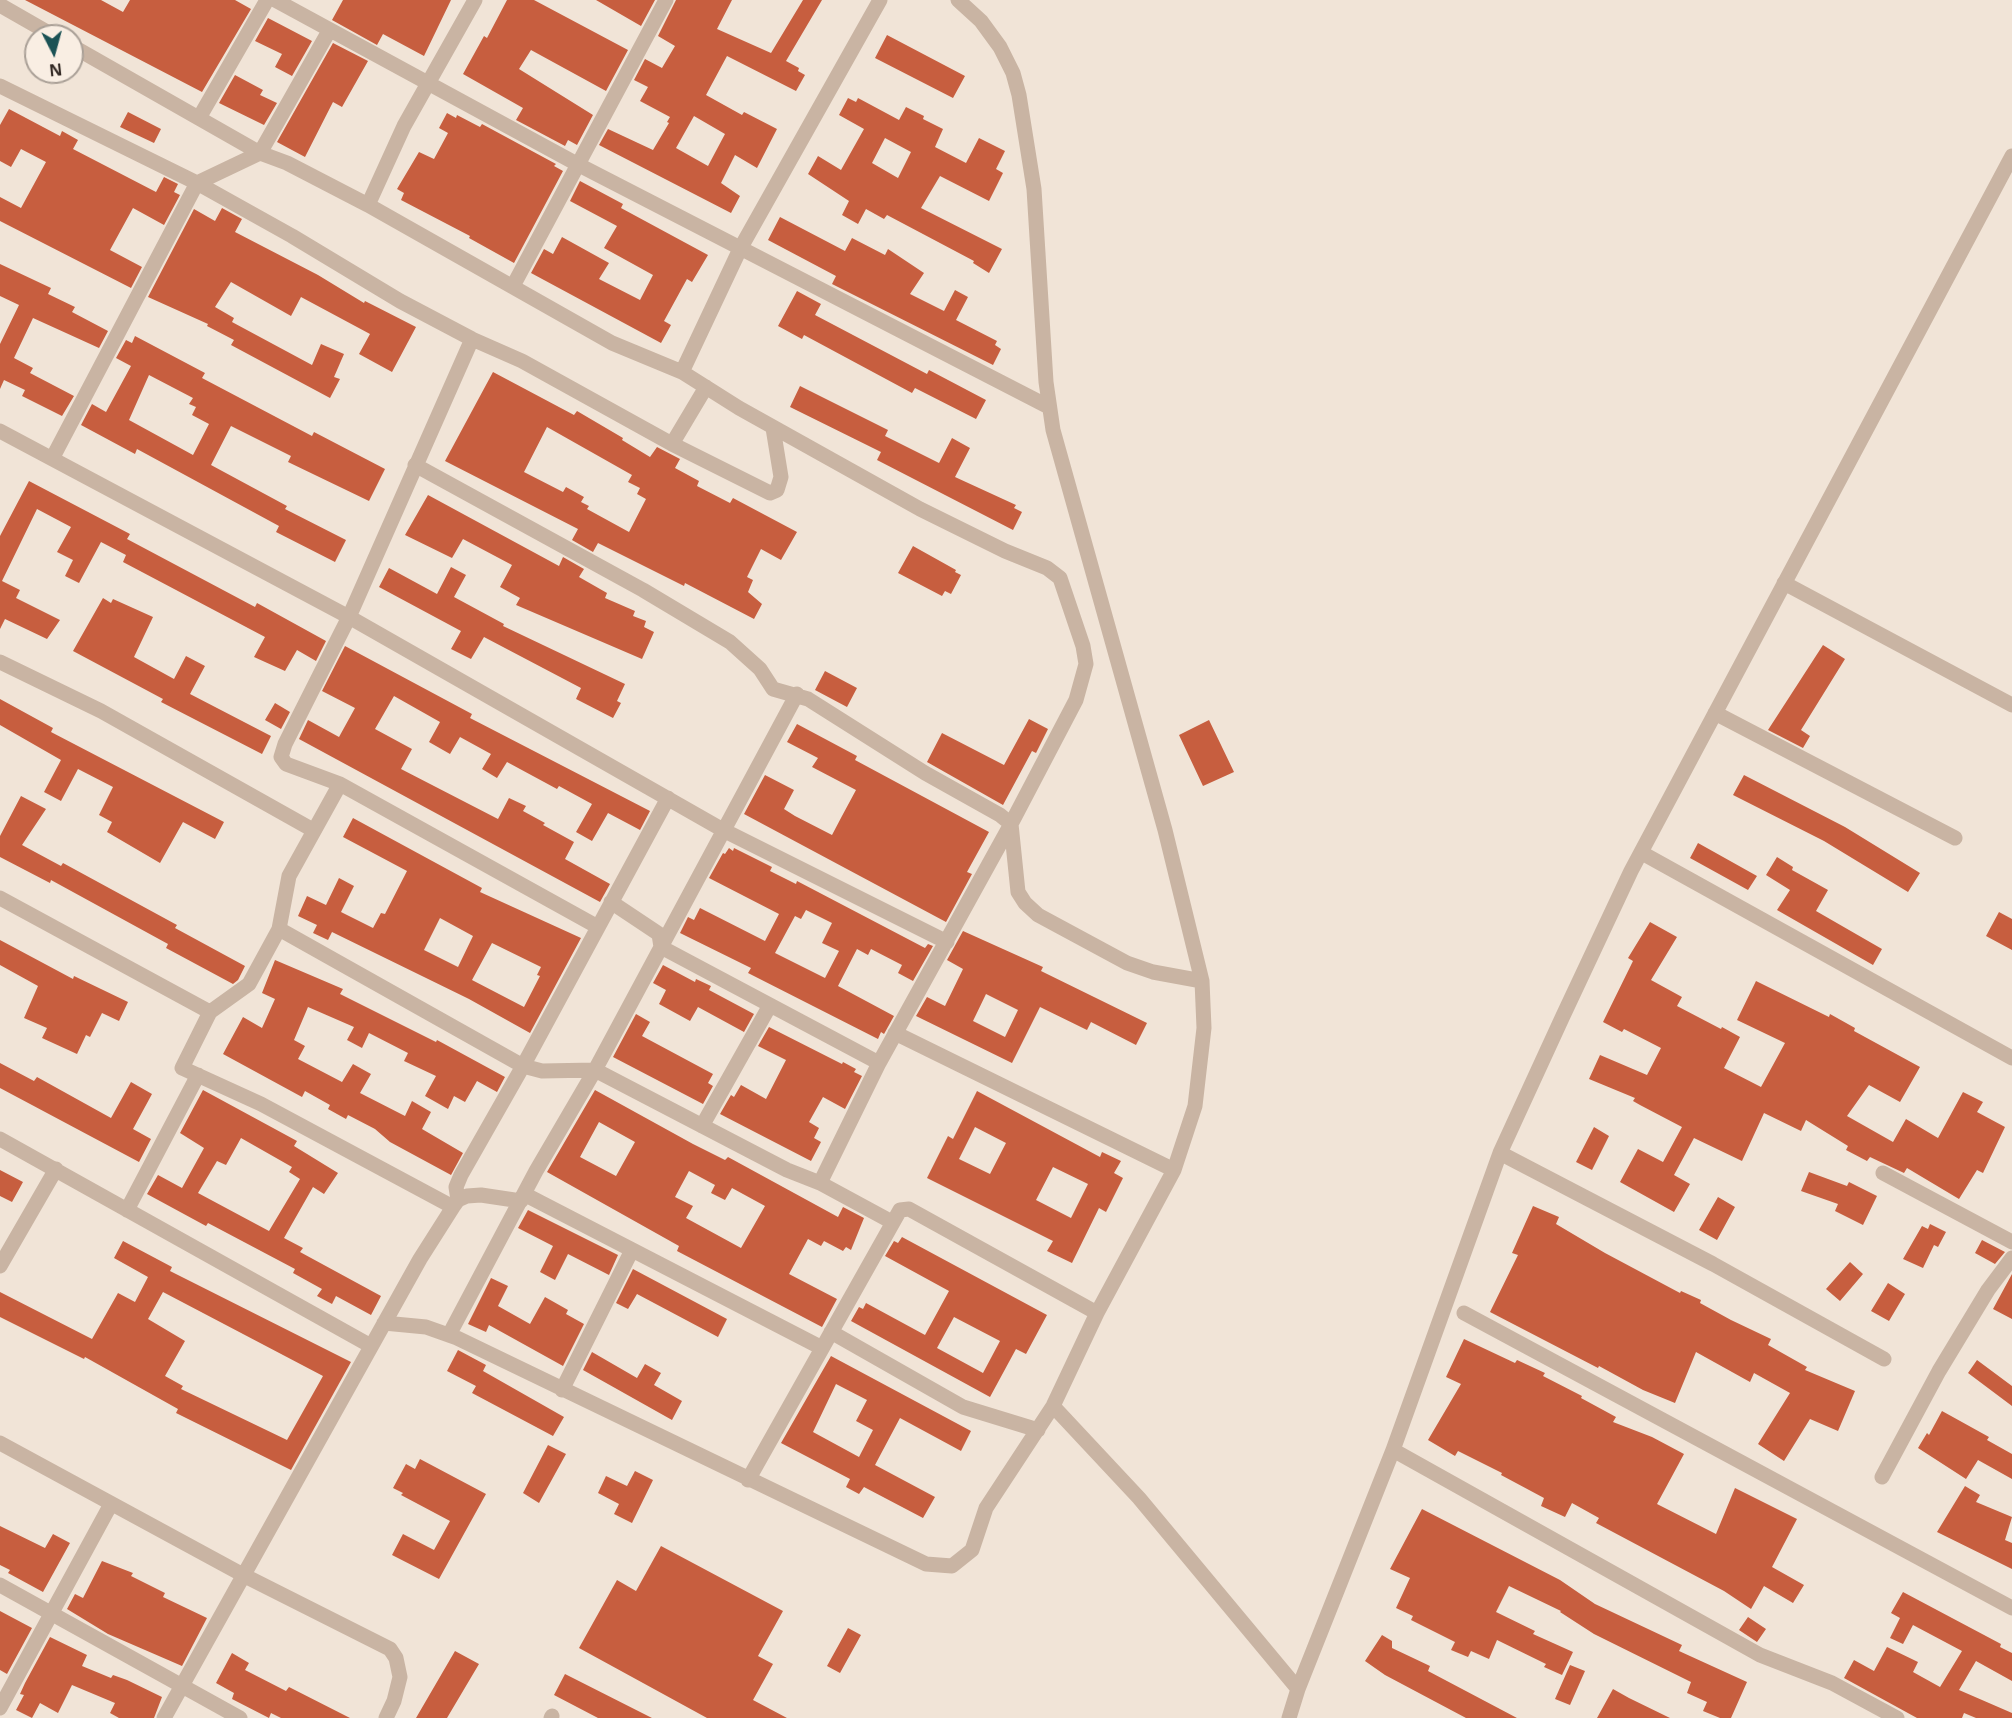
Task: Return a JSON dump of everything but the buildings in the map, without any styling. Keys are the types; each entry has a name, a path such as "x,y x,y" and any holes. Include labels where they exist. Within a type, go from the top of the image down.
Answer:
{"street":[{"path":"199,118 267,0"},
{"path":"275,0 577,164 1049,406"},
{"path":"368,205 404,126 475,0"},
{"path":"513,286 666,0"},
{"path":"682,372 740,249 880,0"},
{"path":"384,1323 411,1324 449,1335 926,1564 952,1566 967,1557 972,1550 986,1508 1053,1406 1097,1313 1174,1170 1195,1106 1204,1028 1202,981 1162,819 1053,430 1049,406 1034,189 1019,95 1013,73 1000,47 964,3"},
{"path":"0,5 33,24"},
{"path":"53,457 197,183 260,153 329,30"},
{"path":"84,53 260,153 287,163 368,205 612,343 682,372 773,428 920,509 1005,551 1047,568 1060,578 1083,646 1086,664 1076,700 947,942 879,1063 820,1183"},
{"path":"0,86 197,183 292,236 400,301 472,339 522,361 672,444 770,494 777,490 781,477 773,428"},
{"path":"1293,1717 1298,1689 1393,1450 1500,1154 1567,1008 1642,853 1715,713 2012,156"},
{"path":"472,339 349,617 281,757 286,764 340,784 598,927"},
{"path":"672,444 706,387"},
{"path":"2,437 53,457 349,617 723,830 947,942"},
{"path":"416,465 643,590 730,642 760,669 773,689 797,694 1011,824"},
{"path":"1784,583 2012,705"},
{"path":"0,662 101,711 313,830"},
{"path":"449,1335 595,1070 797,694"},
{"path":"1715,713 1955,838"},
{"path":"340,784 289,876 279,929 249,984 210,1012 182,1068 261,1104 456,1204 481,1195 523,1197 632,1250 822,1348"},
{"path":"164,1718 384,1323 456,1204 456,1186 461,1175 524,1066 668,798"},
{"path":"1011,824 1018,892 1025,903 1038,915 1127,963 1153,972 1202,981"},
{"path":"1642,853 2012,1058"},
{"path":"0,898 210,1012"},
{"path":"611,902 659,934 661,947"},
{"path":"279,929 524,1066 542,1071 595,1070 787,1170 820,1183 892,1222"},
{"path":"661,947 769,1007 879,1063"},
{"path":"702,1126 769,1007"},
{"path":"895,1033 1174,1170"},
{"path":"127,1210 198,1075"},
{"path":"0,1139 371,1346"},
{"path":"1500,1154 1713,1264 1884,1359"},
{"path":"0,1266 56,1169"},
{"path":"1883,1173 2012,1242"},
{"path":"748,1480 900,1210 909,1209 1097,1313"},
{"path":"561,1390 632,1250"},
{"path":"1882,1477 1939,1371 1988,1290 2012,1258"},
{"path":"1464,1313 2012,1608"},
{"path":"831,1332 963,1407 1038,1430"},
{"path":"1053,1406 1139,1498 1298,1689"},
{"path":"0,1443 245,1576 390,1649 396,1658 400,1677 394,1701 386,1718"},
{"path":"1393,1450 1760,1655 1832,1683 1897,1718"},
{"path":"0,1708 111,1504"},
{"path":"0,1585 240,1718"}]}
